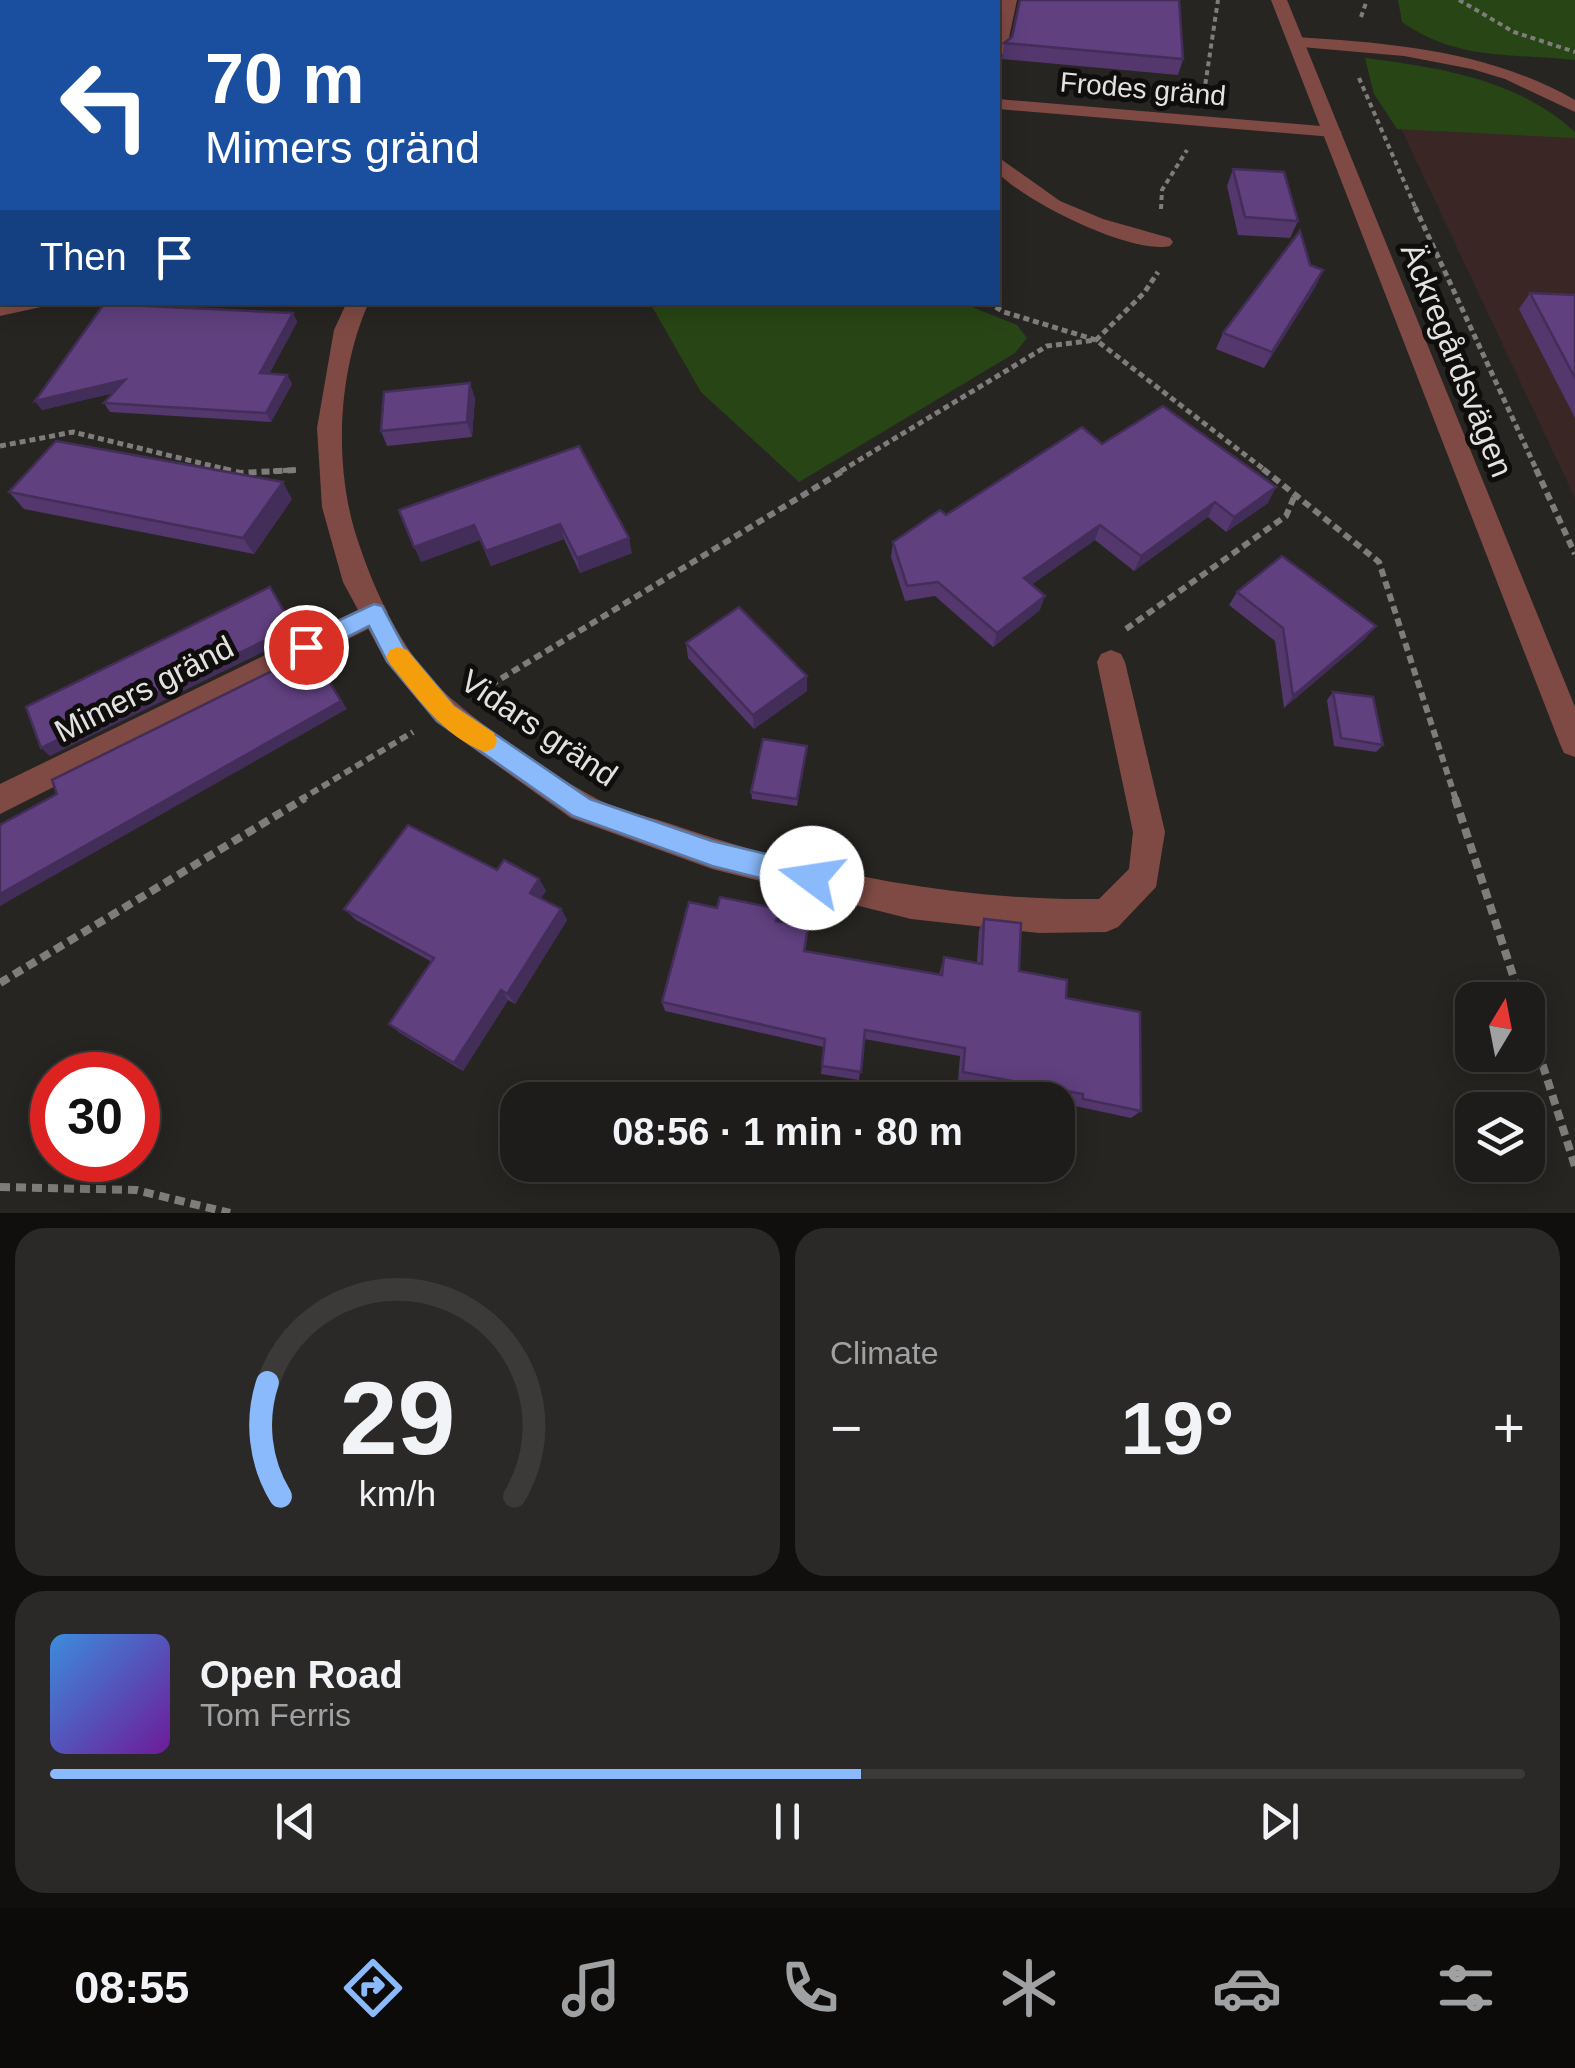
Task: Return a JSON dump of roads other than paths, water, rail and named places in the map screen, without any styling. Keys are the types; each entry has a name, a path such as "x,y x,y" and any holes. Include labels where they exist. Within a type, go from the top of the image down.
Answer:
{"street":[{"path":"1000,42 1008,0"},
{"name":"Äckregårdsvägen","path":"1279,0 1575,744"},
{"path":"1296,42 1491,68 1575,107"},
{"name":"Frodes gränd","path":"1000,104 1333,132"},
{"path":"1000,165 1016,183 1055,206 1112,229 1163,242"},
{"name":"Vidars gränd","path":"357,305 345,330 332,408 332,468 335,508 357,582 396,654 446,713 582,808 712,854 911,903 1039,916 1106,915 1144,876 1149,832 1110,662"},
{"name":"Mimers gränd","path":"0,800 374,613"}]}
